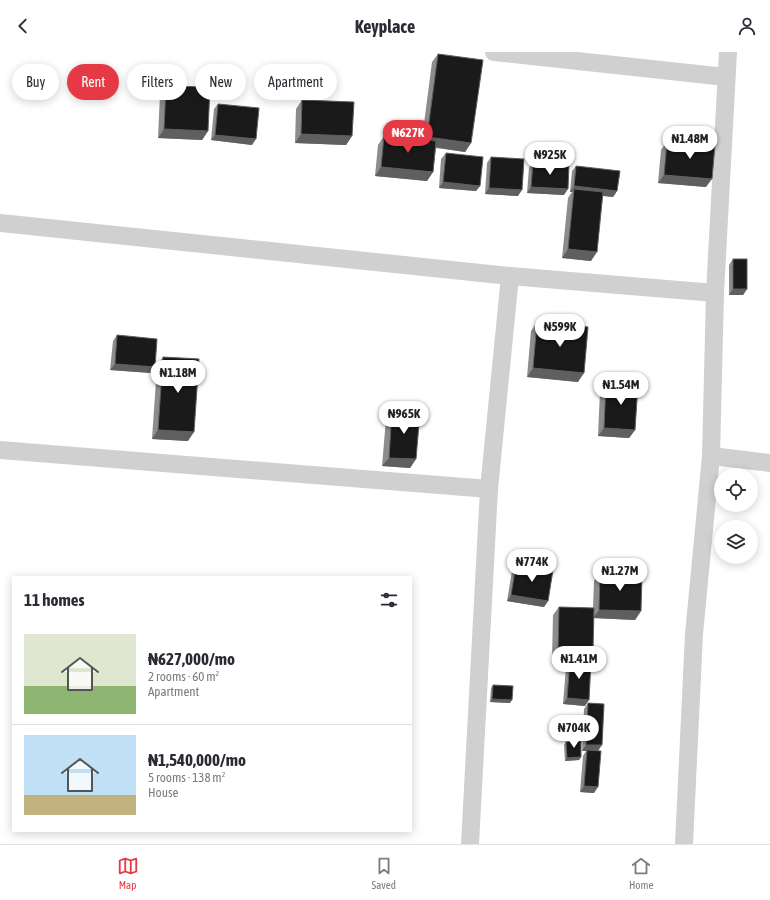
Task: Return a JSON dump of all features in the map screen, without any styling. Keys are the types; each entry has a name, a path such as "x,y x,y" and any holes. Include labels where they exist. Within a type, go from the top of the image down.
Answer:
{"street":[{"path":"494,52 726,77"},
{"path":"684,844 694,634 711,456 715,293 728,52"},
{"path":"0,223 510,276 715,293"},
{"path":"470,844 489,489 510,276"},
{"path":"0,450 489,489"},
{"path":"711,456 770,463"}],"building":[{"path":"438,54 483,60 471,143 427,137"},
{"path":"187,86 195,87 195,100 209,100 208,131 164,129 165,100 187,100"},
{"path":"302,100 354,102 352,136 301,134"},
{"path":"218,104 259,108 256,139 215,135"},
{"path":"384,136 436,141 433,172 381,167"},
{"path":"667,141 715,145 712,179 664,175"},
{"path":"446,153 483,157 480,186 443,182"},
{"path":"491,157 524,159 522,190 489,188"},
{"path":"533,162 569,164 568,189 531,187"},
{"path":"576,166 620,171 617,191 574,186"},
{"path":"574,189 603,192 597,252 568,249"},
{"path":"733,259 747,259 747,289 733,289"},
{"path":"537,322 588,327 584,373 533,368"},
{"path":"117,335 157,339 155,367 115,364"},
{"path":"163,357 199,359 194,432 158,430"},
{"path":"606,382 638,384 635,430 604,428"},
{"path":"392,410 420,412 416,459 389,458"},
{"path":"516,565 553,570 548,601 511,595"},
{"path":"600,572 642,574 641,611 599,610"},
{"path":"559,607 594,608 593,652 558,651"},
{"path":"570,661 591,662 589,700 567,698"},
{"path":"493,685 513,686 512,700 492,699"},
{"path":"588,703 604,704 602,745 586,745"},
{"path":"581,741 581,757 567,758 566,742"},
{"path":"587,750 601,751 598,787 584,786"}]}
